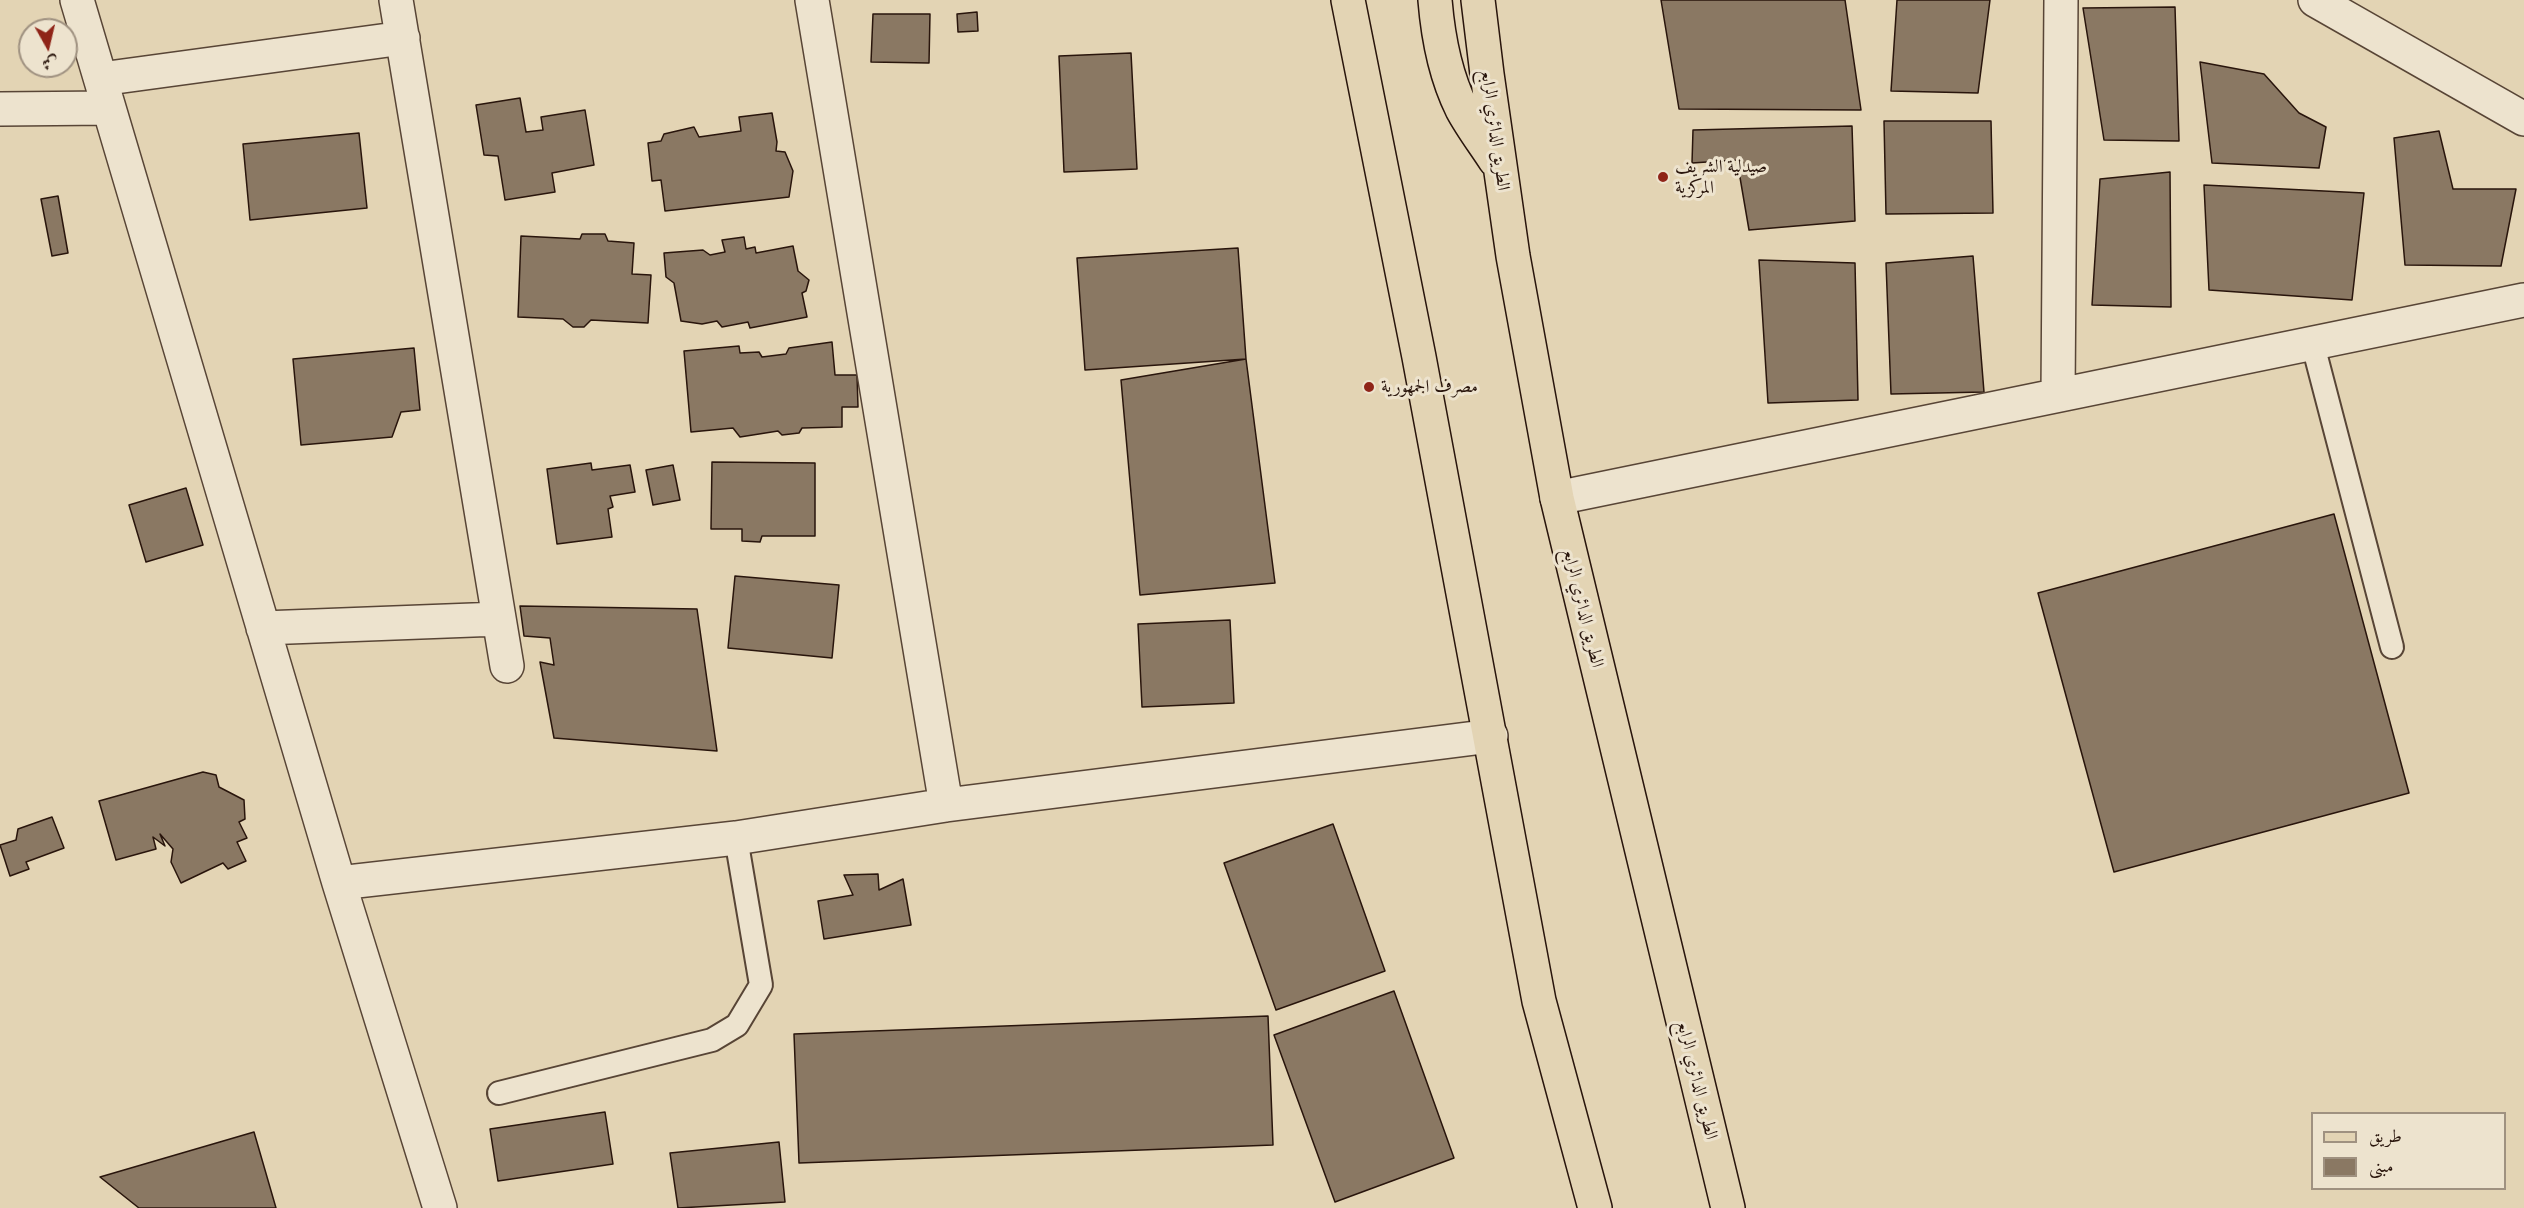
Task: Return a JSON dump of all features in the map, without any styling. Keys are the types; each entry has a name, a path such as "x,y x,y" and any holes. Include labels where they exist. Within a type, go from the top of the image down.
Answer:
{"main road":[{"path":"1348,0 1419,357 1539,1001 1595,1208"},
{"path":"1435,0 1437,28 1462,109 1500,169"},
{"name":"الطريق الدائري الرابع","path":"1478,0 1513,256 1557,498 1728,1208"}],"street":[{"path":"77,0 339,883 440,1208"},
{"path":"396,0 507,666"},
{"path":"812,0 946,805"},
{"path":"2058,395 2061,0"},
{"path":"2315,0 2524,119"},
{"path":"0,109 105,94 403,38"},
{"path":"1557,498 2524,300"},
{"path":"263,628 499,619"},
{"path":"339,883 736,838 946,805 1491,736"}],"lane":[{"path":"2313,345 2392,647"},
{"path":"499,1093 712,1040 737,1025 761,985 736,838"}],"building":[{"path":"1661,0 1845,0 1861,110 1679,109"},
{"path":"1897,0 1990,0 1978,93 1891,91"},
{"path":"2175,7 2179,141 2104,140 2083,8"},
{"path":"977,12 978,31 958,32 957,14"},
{"path":"873,14 930,14 929,63 871,62"},
{"path":"1131,53 1137,169 1064,172 1059,56"},
{"path":"2200,62 2264,74 2299,113 2326,127 2319,168 2212,163"},
{"path":"520,98 526,132 543,130 541,117 585,110 594,165 552,173 555,192 505,200 498,156 484,155 476,105"},
{"path":"772,113 777,142 776,151 785,152 793,171 789,197 665,211 661,180 652,181 648,143 661,141 664,134 694,127 699,137 741,131 739,117"},
{"path":"1884,121 1991,121 1993,213 1886,214"},
{"path":"1852,126 1855,221 1749,230 1737,160 1692,163 1693,130"},
{"path":"2439,131 2453,189 2516,189 2501,266 2405,265 2394,138"},
{"path":"359,133 367,208 250,220 243,144"},
{"path":"2170,172 2171,307 2092,305 2100,179"},
{"path":"2204,185 2364,193 2352,300 2209,290"},
{"path":"58,196 68,253 52,256 41,199"},
{"path":"582,234 605,234 608,241 634,243 632,274 651,275 648,323 591,320 584,327 573,327 563,319 518,317 521,236 580,239"},
{"path":"744,237 746,249 755,247 756,253 793,246 798,271 809,280 806,291 802,293 807,317 750,328 748,322 722,327 717,321 702,324 681,321 674,283 666,277 664,253 703,250 710,255 725,252 722,240"},
{"path":"1238,248 1246,359 1085,370 1077,258"},
{"path":"1973,256 1984,392 1891,394 1886,263"},
{"path":"1759,260 1855,263 1858,400 1768,403"},
{"path":"832,342 835,375 857,375 858,407 842,407 842,427 802,428 799,433 782,435 778,431 740,437 733,428 691,432 684,351 739,346 740,353 759,352 762,357 786,354 789,348"},
{"path":"414,348 420,410 401,412 392,437 301,445 293,359"},
{"path":"1246,359 1275,583 1140,595 1121,380"},
{"path":"712,462 815,463 815,536 762,536 760,542 742,541 742,529 711,529"},
{"path":"591,463 592,470 630,465 635,492 610,496 613,507 608,509 612,537 557,544 547,469"},
{"path":"673,465 680,500 653,505 646,470"},
{"path":"186,488 203,545 146,562 129,505"},
{"path":"2334,514 2409,793 2114,872 2038,593"},
{"path":"735,576 839,585 832,658 728,648"},
{"path":"520,606 697,609 717,751 554,738 540,662 554,665 550,638 524,636"},
{"path":"1230,620 1234,703 1142,707 1138,624"},
{"path":"203,772 216,775 219,787 244,800 245,819 239,822 247,838 237,842 246,861 228,869 223,863 181,883 171,862 173,849 160,834 165,846 153,837 156,849 116,860 99,801"},
{"path":"52,817 64,848 26,862 29,869 10,876 0,845 16,840 18,829"},
{"path":"1333,824 1385,971 1276,1010 1224,863"},
{"path":"878,874 879,890 903,879 911,925 824,939 818,901 853,895 844,875"},
{"path":"1394,991 1454,1158 1335,1202 1274,1035"},
{"path":"1268,1016 1273,1145 799,1163 794,1034"},
{"path":"605,1112 613,1164 498,1181 490,1129"},
{"path":"254,1132 276,1208 139,1208 100,1177"},
{"path":"779,1142 785,1202 678,1208 670,1153"}],"place":[{"name":"صيدلية الشريف المركزية","path":"1663,177"},
{"name":"مصرف الجمهورية","path":"1369,387"}]}
